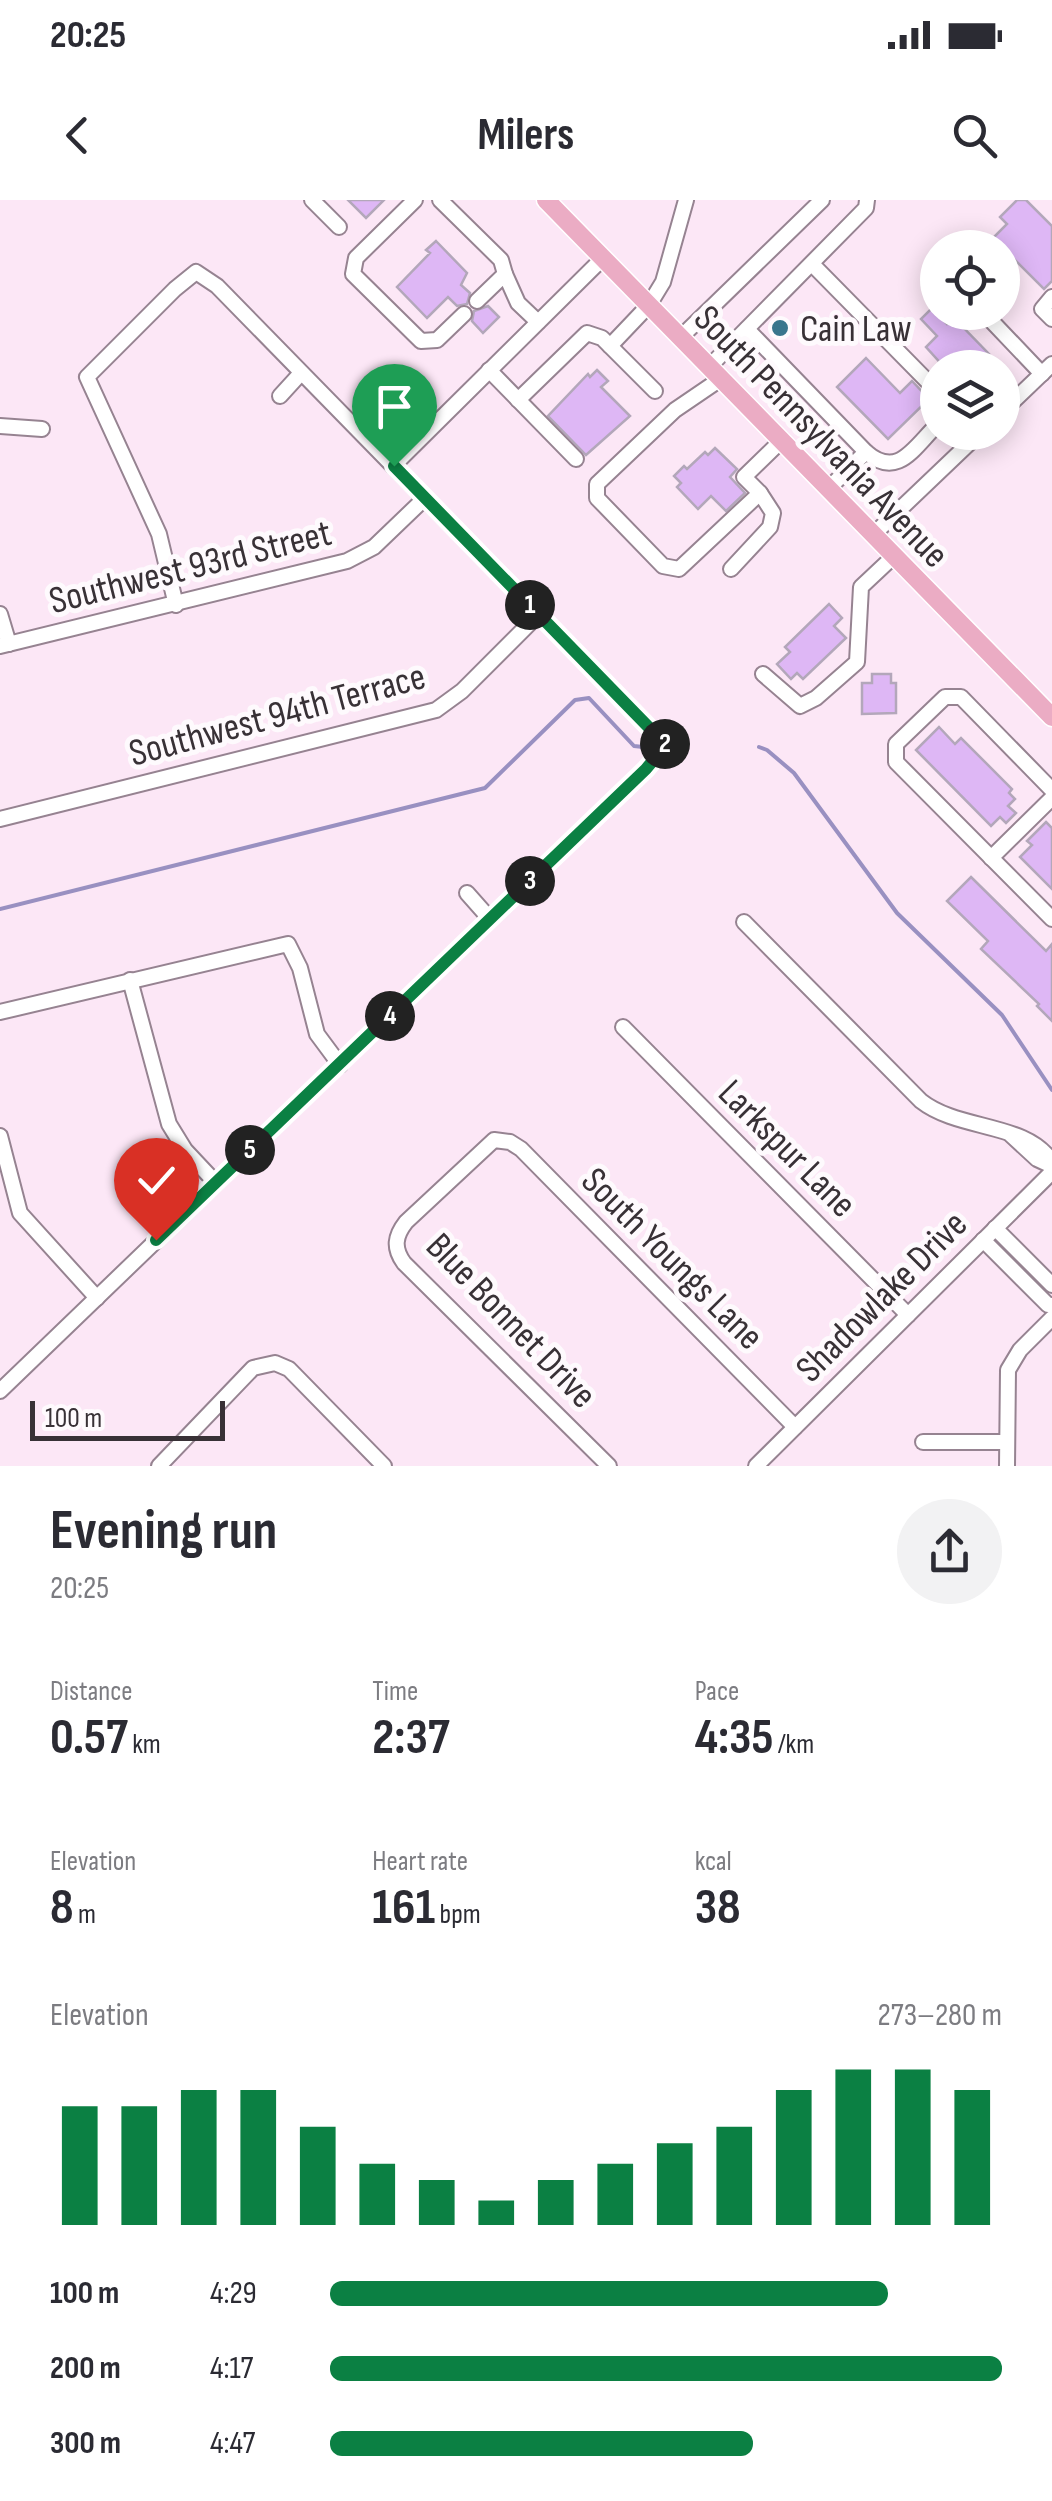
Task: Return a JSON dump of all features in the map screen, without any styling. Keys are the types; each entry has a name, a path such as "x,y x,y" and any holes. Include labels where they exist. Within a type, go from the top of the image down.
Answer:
{"main road":[{"name":"South Pennsylvania Avenue","path":"546,200 1052,717"}],"street":[{"path":"312,200 339,227"},
{"path":"415,200 356,258 353,274 421,341 437,340 464,314"},
{"path":"440,200 501,260 518,303 538,322"},
{"path":"610,346 649,305 668,273 686,200"},
{"path":"680,336 822,200"},
{"path":"760,493 679,569 671,570 597,498 597,484 716,372 748,330 866,208 867,200"},
{"path":"394,466 603,258"},
{"path":"814,265 920,374"},
{"path":"0,1391 646,769 666,745 217,286 196,272 86,377 158,534 176,605"},
{"path":"478,301 504,274"},
{"path":"1052,297 1042,309 1052,319"},
{"path":"748,330 879,464 898,462 920,441"},
{"path":"1004,330 1047,368 1020,394"},
{"path":"518,400 582,336 595,334 655,391"},
{"path":"489,370 576,459"},
{"path":"280,396 302,373"},
{"path":"0,426 42,429"},
{"path":"731,569 770,527 773,513 744,477 782,440"},
{"path":"874,534 961,450"},
{"path":"829,488 866,452"},
{"name":"Southwest 93rd Street","path":"0,614 4,645 356,558 384,538 424,499"},
{"path":"763,674 800,706 816,698 843,674 856,662 859,651 861,587 894,556"},
{"name":"Southwest 94th Terrace","path":"0,819 436,710 462,691 539,614"},
{"path":"1052,790 961,698 945,697 896,744 896,762 1052,919"},
{"path":"991,858 1052,798"},
{"path":"468,893 490,919"},
{"path":"744,922 921,1101 950,1118 1034,1143 1052,1166"},
{"path":"0,1012 288,944 300,968 317,1034 340,1065"},
{"path":"130,980 169,1124 216,1183"},
{"name":"Larkspur Lane","path":"623,1027 908,1315"},
{"path":"0,1136 20,1213 96,1298"},
{"name":"South Youngs Lane","path":"503,1140 522,1150 796,1427"},
{"name":"Blue Bonnet Drive","path":"503,1140 484,1145 406,1222 396,1238 397,1250 404,1263 609,1466"},
{"name":"Shadowlake Drive","path":"756,1466 996,1228 1052,1166"},
{"path":"996,1228 1052,1285"},
{"path":"982,1240 1052,1305"},
{"path":"1024,1280 1036,1268"},
{"path":"1006,1466 1008,1370 1020,1350 1052,1318"},
{"path":"159,1466 254,1368 275,1363 289,1369 384,1466"},
{"path":"923,1442 1006,1442"}],"building":[{"path":"348,200 384,200 366,218"},
{"path":"1017,200 1026,200 1052,226 1052,281 1044,289 1020,265 1020,230 1001,230 1007,224 1000,217"},
{"path":"436,241 467,273 461,285 470,293 467,304 457,306 448,297 427,318 397,287 430,253 426,250"},
{"path":"488,306 499,317 483,333 472,321 474,311"},
{"path":"931,330 966,330 985,350 929,350 926,347 937,336"},
{"path":"866,358 900,393 912,381 920,389 920,408 888,439 837,387"},
{"path":"597,370 608,381 601,387 630,416 586,455 548,416 588,374 590,377"},
{"path":"715,448 737,469 730,477 745,493 726,511 711,496 698,509 677,487 681,483 674,476"},
{"path":"829,604 842,618 834,626 846,638 803,679 797,673 791,679 777,664 790,652 785,647"},
{"path":"872,674 891,674 891,683 896,683 896,713 862,714 862,683 872,683"},
{"path":"939,727 955,744 961,738 1012,789 1009,793 1015,799 1008,806 1016,813 1006,823 1000,817 991,826 916,750"},
{"path":"1046,822 1052,828 1052,889 1020,857 1032,845 1027,841"},
{"path":"971,877 1046,951 1052,944 1052,1021 981,949 988,941 947,901"}],"waterway":[{"path":"0,909 485,788 575,700 589,698 634,746 643,747"},
{"path":"759,747 794,773 897,913 1002,1015 1052,1090"}],"place":[{"name":"Cain Law","path":"780,328"}],"route":[{"path":"156,1240 646,769 666,745 394,466"}]}
